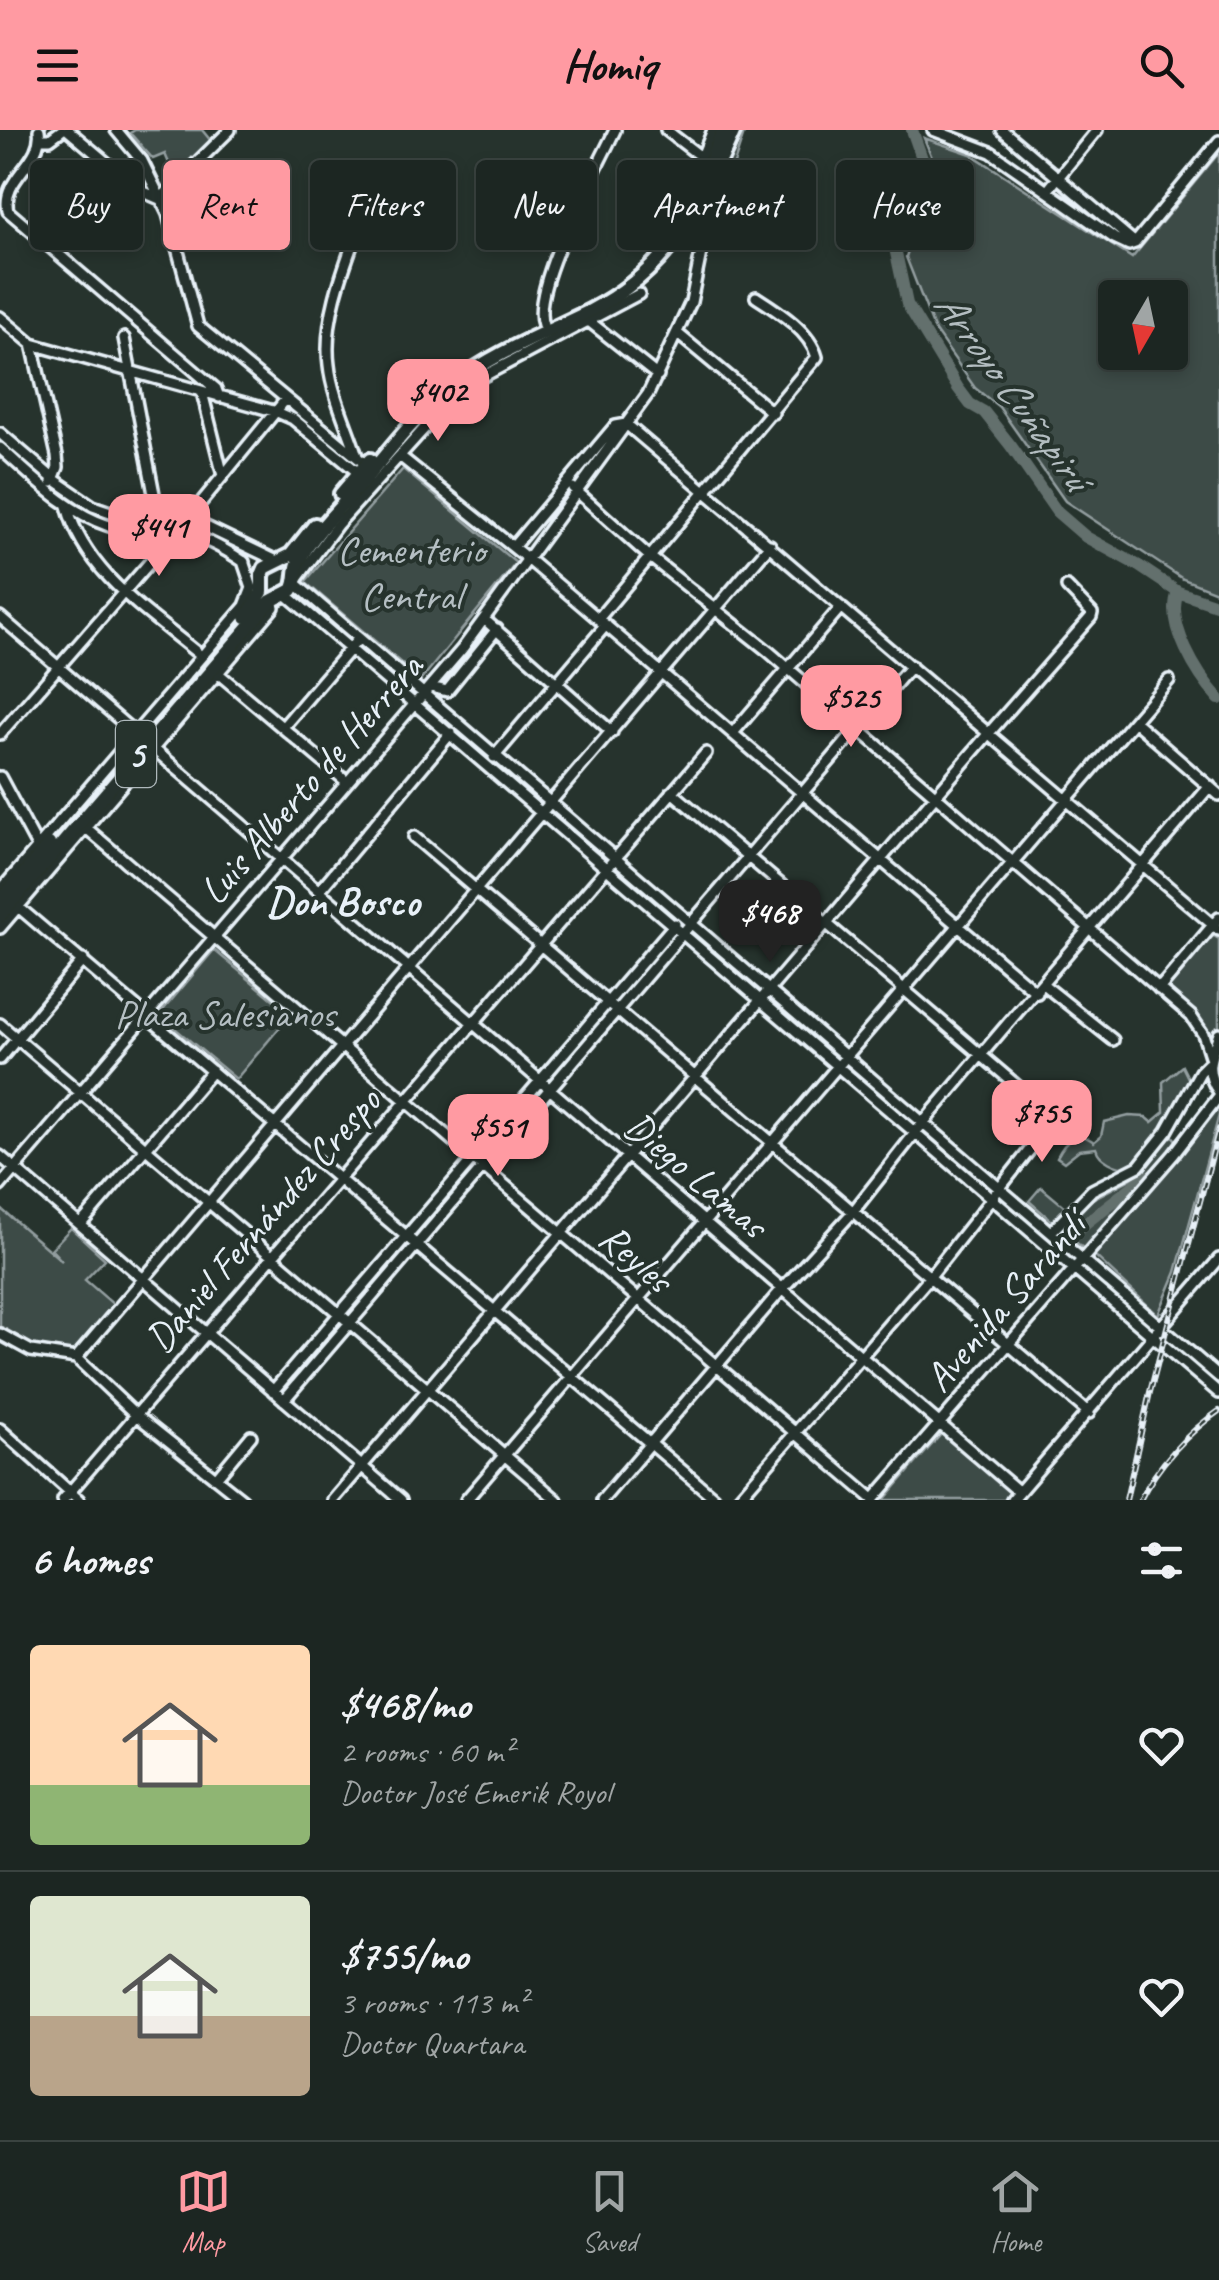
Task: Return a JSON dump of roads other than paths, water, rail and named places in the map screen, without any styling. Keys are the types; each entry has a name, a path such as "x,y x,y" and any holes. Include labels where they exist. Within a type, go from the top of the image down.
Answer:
{"highway":[{"name":"5","path":"711,160 724,130"},
{"name":"5","path":"721,160 734,130"},
{"name":"5","path":"279,561 291,555 422,403 448,379 593,300 631,276 658,250"},
{"name":"5","path":"143,742 289,587 299,562 364,469 438,397 503,352 611,299 667,250"},
{"path":"279,561 291,566 289,587 262,583 266,568 279,561"},
{"name":"5","path":"0,916 6,898 254,608 262,583"}],"street":[{"path":"160,199 139,190 65,130 50,139 39,135 6,187 4,204 88,277 99,292 140,321 216,389 219,397"},
{"path":"116,130 142,162 176,234 198,326 364,469"},
{"path":"210,130 219,141"},
{"path":"160,199 230,130"},
{"path":"543,325 540,307 550,270 615,130"},
{"path":"666,130 702,158 713,130"},
{"path":"1002,130 1135,243"},
{"path":"1047,191 1097,130"},
{"path":"934,131 983,147 1114,238 1130,245 1219,140"},
{"path":"350,250 328,354 330,373 364,469"},
{"name":"Luis Alberto de Herrera","path":"0,1186 484,620 658,376 691,302 701,250"},
{"path":"0,928 6,898 37,846 219,674 336,524 402,457 454,395 473,380 640,294"},
{"path":"492,760 557,682 650,558 809,369 818,353 785,317 756,296"},
{"path":"0,317 32,344 277,412 364,469"},
{"path":"590,322 658,376"},
{"path":"678,334 772,413"},
{"path":"124,338 160,527"},
{"path":"32,344 57,455 58,467 51,484"},
{"path":"455,384 473,380"},
{"path":"202,392 223,476"},
{"path":"0,734 185,522 286,399"},
{"path":"513,547 615,426 626,424 1217,925 1159,989"},
{"path":"0,433 51,484 67,506 96,564 201,656"},
{"path":"0,448 51,484 93,506 210,542 243,561 262,583"},
{"path":"402,457 804,792 958,927 1113,1040"},
{"path":"567,483 650,558 788,669 1191,1016 1203,1034 1211,1080 1219,1094"},
{"path":"549,504 562,514"},
{"path":"67,506 105,524 202,525 279,561"},
{"path":"530,526 544,538"},
{"path":"76,1358 770,546"},
{"path":"6,898 85,827 201,656 250,596 250,576 243,561"},
{"path":"289,587 313,598 427,691 543,812 761,1000 919,1128 992,1198 1161,1326 1219,1377"},
{"path":"289,587 302,608 415,703 551,803 770,990 842,1062"},
{"path":"333,1500 988,733 1091,618 1092,613 1067,587"},
{"path":"302,608 311,607 313,598"},
{"path":"733,733 841,606"},
{"name":"Diego Lamas","path":"0,617 940,1422 1015,1496"},
{"path":"484,620 612,732"},
{"path":"427,691 447,690 497,629"},
{"path":"283,727 358,638"},
{"path":"284,1400 911,666"},
{"path":"219,674 347,782"},
{"path":"466,1500 1169,680"},
{"path":"1134,720 1219,794"},
{"path":"318,890 452,733"},
{"name":"Daniel Fernández Crespo","path":"66,1496 706,753"},
{"path":"0,777 37,846"},
{"path":"602,1500 852,1213 919,1128 1210,786"},
{"path":"672,792 1055,1118 928,1279 738,1500"},
{"name":"Reyles","path":"85,827 874,1500"},
{"path":"414,837 1089,1413"},
{"path":"6,898 717,1500"},
{"path":"273,1391 674,924 685,920 691,924"},
{"path":"0,1059 83,960"},
{"path":"0,1024 557,1500"},
{"path":"1051,1232 1092,1190 1139,1166 1167,1130 1209,1060 1219,1034"},
{"path":"81,1224 212,1071"},
{"name":"Avenida Sarandí","path":"874,1500 1182,1144 1219,1094"},
{"path":"919,1128 1051,1232 1151,1336 1219,1392"},
{"path":"1167,1130 1178,1133 1182,1144"},
{"path":"0,1156 402,1500"},
{"path":"1015,1496 1219,1259"},
{"path":"0,1334 31,1352 76,1358 136,1416 244,1500"},
{"path":"0,1429 66,1496 79,1500"},
{"path":"217,1477 251,1436"}],"waterway":[{"name":"Arroyo Cuñapirú","path":"912,130 924,164 900,222 895,248 907,304 958,388 970,404 984,412 1057,512 1086,537 1178,592 1219,606"},
{"path":"1178,592 1175,605 1180,634 1193,663 1219,699"},
{"path":"1069,1236 1146,1176"}],"railway":[{"path":"1126,1500 1219,1129"},
{"path":"1140,1500 1174,1451 1219,1411"}],"district":[{"name":"Don Bosco","path":"343,901"}],"park label":[{"name":"Cementerio Central","path":"411,573"},
{"name":"Plaza Salesianos","path":"225,1014"}]}
